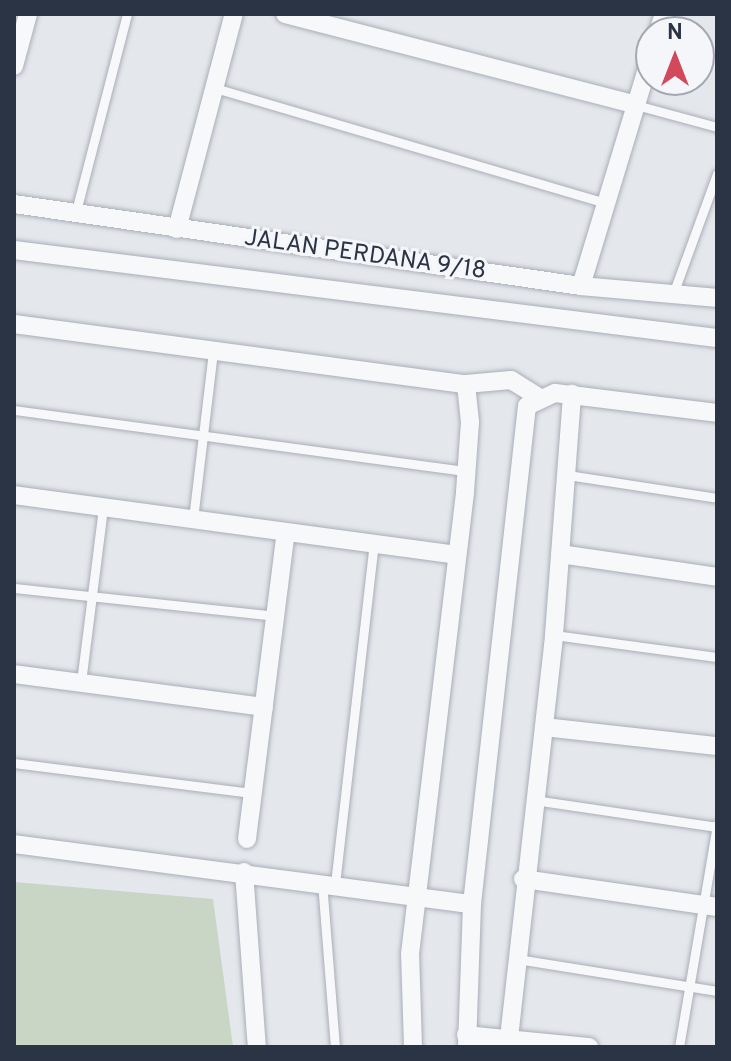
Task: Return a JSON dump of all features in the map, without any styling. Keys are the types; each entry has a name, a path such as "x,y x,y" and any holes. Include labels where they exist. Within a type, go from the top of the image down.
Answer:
{"street":[{"path":"14,66 28,14"},
{"path":"177,229 234,14"},
{"path":"285,14 636,105"},
{"path":"581,286 639,96"},
{"name":"JALAN PERDANA 9/18","path":"14,204 581,286 717,298"},
{"path":"14,250 717,338"},
{"path":"14,324 466,384 511,380 538,397"},
{"path":"413,1047 410,954 466,471 466,384"},
{"path":"508,1041 513,959 554,635 572,394"},
{"path":"589,1047 466,1041 472,904 518,448 527,406 538,397 572,394 717,413"},
{"path":"14,495 457,555"},
{"path":"247,839 286,532"},
{"path":"560,554 717,577"},
{"path":"14,674 264,707"},
{"path":"544,727 717,746"},
{"path":"14,844 416,894 472,904"},
{"path":"244,872 257,1047"},
{"path":"523,879 709,906"}],"lane":[{"path":"75,215 127,14"},
{"path":"215,88 606,203"},
{"path":"636,105 717,127"},
{"path":"673,294 717,174"},
{"path":"193,519 213,351"},
{"path":"14,410 466,471"},
{"path":"567,475 717,498"},
{"path":"81,682 103,507"},
{"path":"335,1047 328,883 374,544"},
{"path":"14,588 275,616"},
{"path":"554,635 717,657"},
{"path":"14,763 253,793"},
{"path":"534,800 717,826 709,906 689,987 679,1047"},
{"path":"513,959 717,991"}],"green space":[{"path":"14,882 213,899 233,1047 14,1047"}]}
